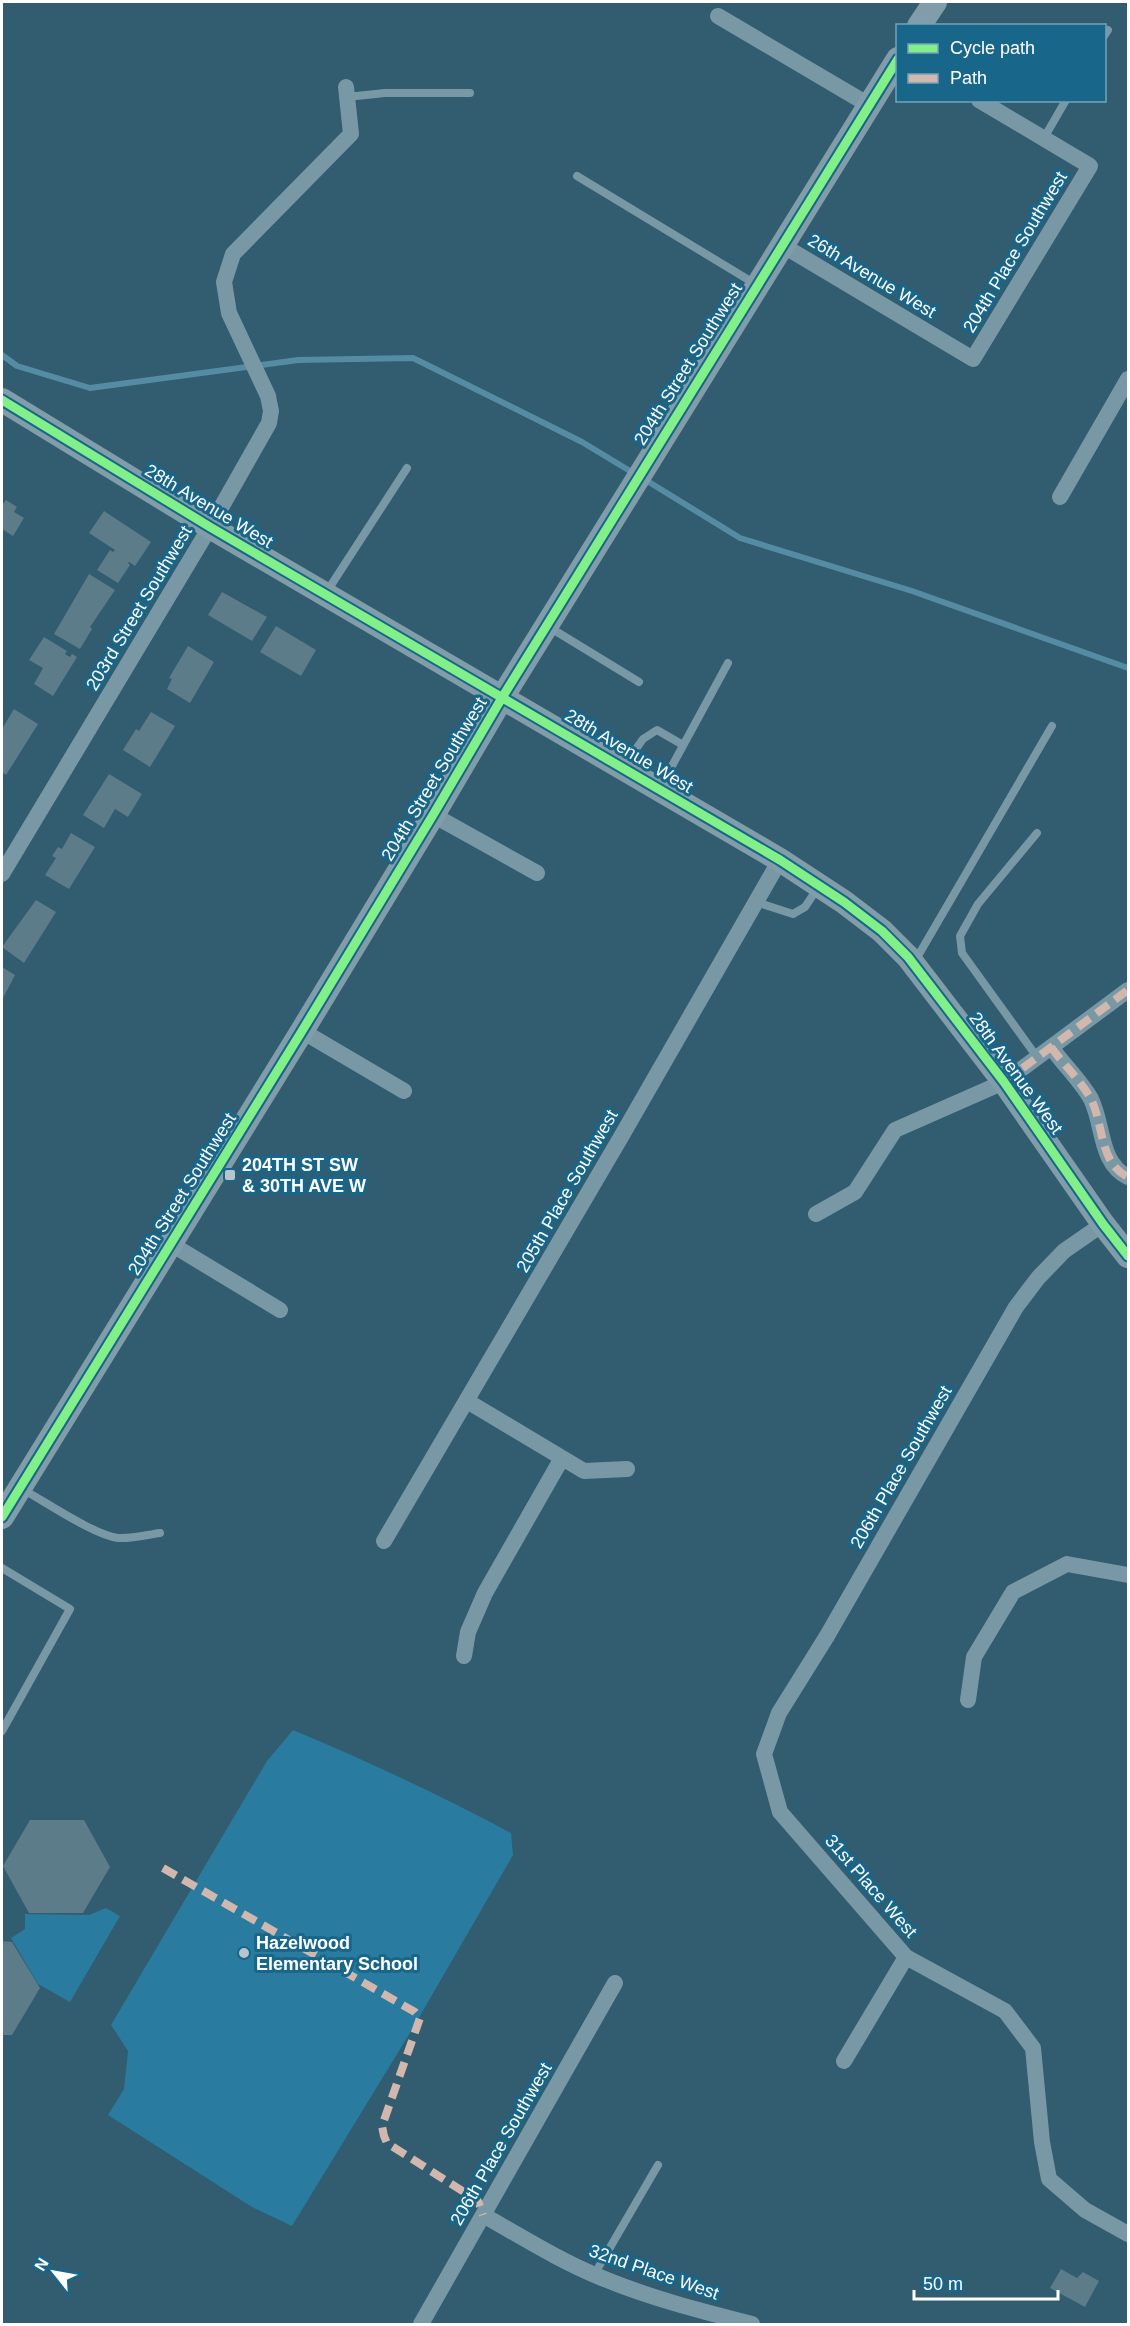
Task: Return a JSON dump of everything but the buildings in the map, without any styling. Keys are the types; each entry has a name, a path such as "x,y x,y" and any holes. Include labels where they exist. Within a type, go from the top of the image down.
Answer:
{"street":[{"path":"920,24 934,2"},
{"path":"718,16 868,105"},
{"name":"204th Street Southwest","path":"2,1517 302,1031 502,696 896,62"},
{"name":"203rd Street Southwest","path":"2,874 210,527 269,423 271,411 268,396 230,313 224,282 233,254 351,134 346,92"},
{"path":"982,102 1044,138"},
{"name":"204th Place Southwest","path":"973,359 1090,166 1044,138"},
{"name":"26th Avenue West","path":"782,245 973,359"},
{"path":"1059,497 1128,378"},
{"name":"28th Avenue West","path":"2,400 210,527 780,860 844,902 882,931 913,964 1004,1082 1128,1256"},
{"path":"433,815 537,873"},
{"name":"205th Place Southwest","path":"384,1541 780,860"},
{"path":"816,1214 855,1192 895,1130 1004,1082 1128,990"},
{"path":"302,1031 404,1091"},
{"path":"1044,1052 1090,1099 1100,1125 1107,1156 1128,1177"},
{"name":"206th Place Southwest","path":"764,1754 779,1713 833,1626 1016,1306 1038,1278 1064,1251 1103,1224"},
{"path":"171,1244 280,1310"},
{"path":"467,1401 584,1471 627,1469"},
{"path":"464,1656 468,1632 485,1593 561,1458"},
{"path":"968,1700 974,1657 1013,1592 1066,1564 1128,1575"},
{"name":"31st Place West","path":"764,1754 780,1812 906,1957 1005,2011 1033,2048 1042,2142 1049,2179 1085,2210 1128,2234"},
{"path":"843,2061 906,1957"},
{"name":"206th Place Southwest","path":"422,2325 615,1983"},
{"name":"32nd Place West","path":"483,2215 594,2275 686,2307 752,2325"}],"lane":[{"path":"346,92 470,93"},
{"path":"1044,138 1065,102"},
{"path":"577,176 757,285"},
{"path":"326,594 407,468"},
{"path":"546,625 639,682"},
{"path":"660,789 728,663"},
{"path":"913,964 1052,726"},
{"path":"623,767 643,739 657,730 683,745"},
{"path":"1037,833 978,904 960,936 962,953 1044,1052"},
{"path":"756,902 793,914 805,907 819,885"},
{"path":"19,1488 84,1524 116,1538 160,1533"},
{"path":"2,1568 70,1609 2,1731"},
{"path":"594,2275 658,2165"}],"shaded area":[{"path":"293,1730 403,1779 511,1833 513,1855 413,2028 292,2226 252,2207 108,2115 124,2089 128,2051 111,2025 267,1761"},
{"path":"106,1908 120,1916 70,2002 38,1984 11,1938 25,1929 25,1914 89,1915"}],"waterway":[{"path":"2,355 17,366 90,388 298,360 413,358 582,442 635,474"},
{"path":"644,479 740,538 912,591 1128,668"}],"marked path":[{"path":"1004,1082 1128,990"},
{"path":"1051,1047 1091,1099 1107,1153 1112,1163 1128,1177"},
{"path":"163,1868 415,2012 420,2018 382,2126 384,2136 387,2143 478,2201 483,2215"}],"cycle path":[{"path":"2,1517 302,1031 503,696 896,62"},
{"path":"2,400 210,527 780,860 844,902 882,931 908,957 1004,1082 1128,1256"}],"place":[{"name":"204TH ST SW & 30TH AVE W","path":"230,1175"},
{"name":"Hazelwood Elementary School","path":"244,1953"}]}
